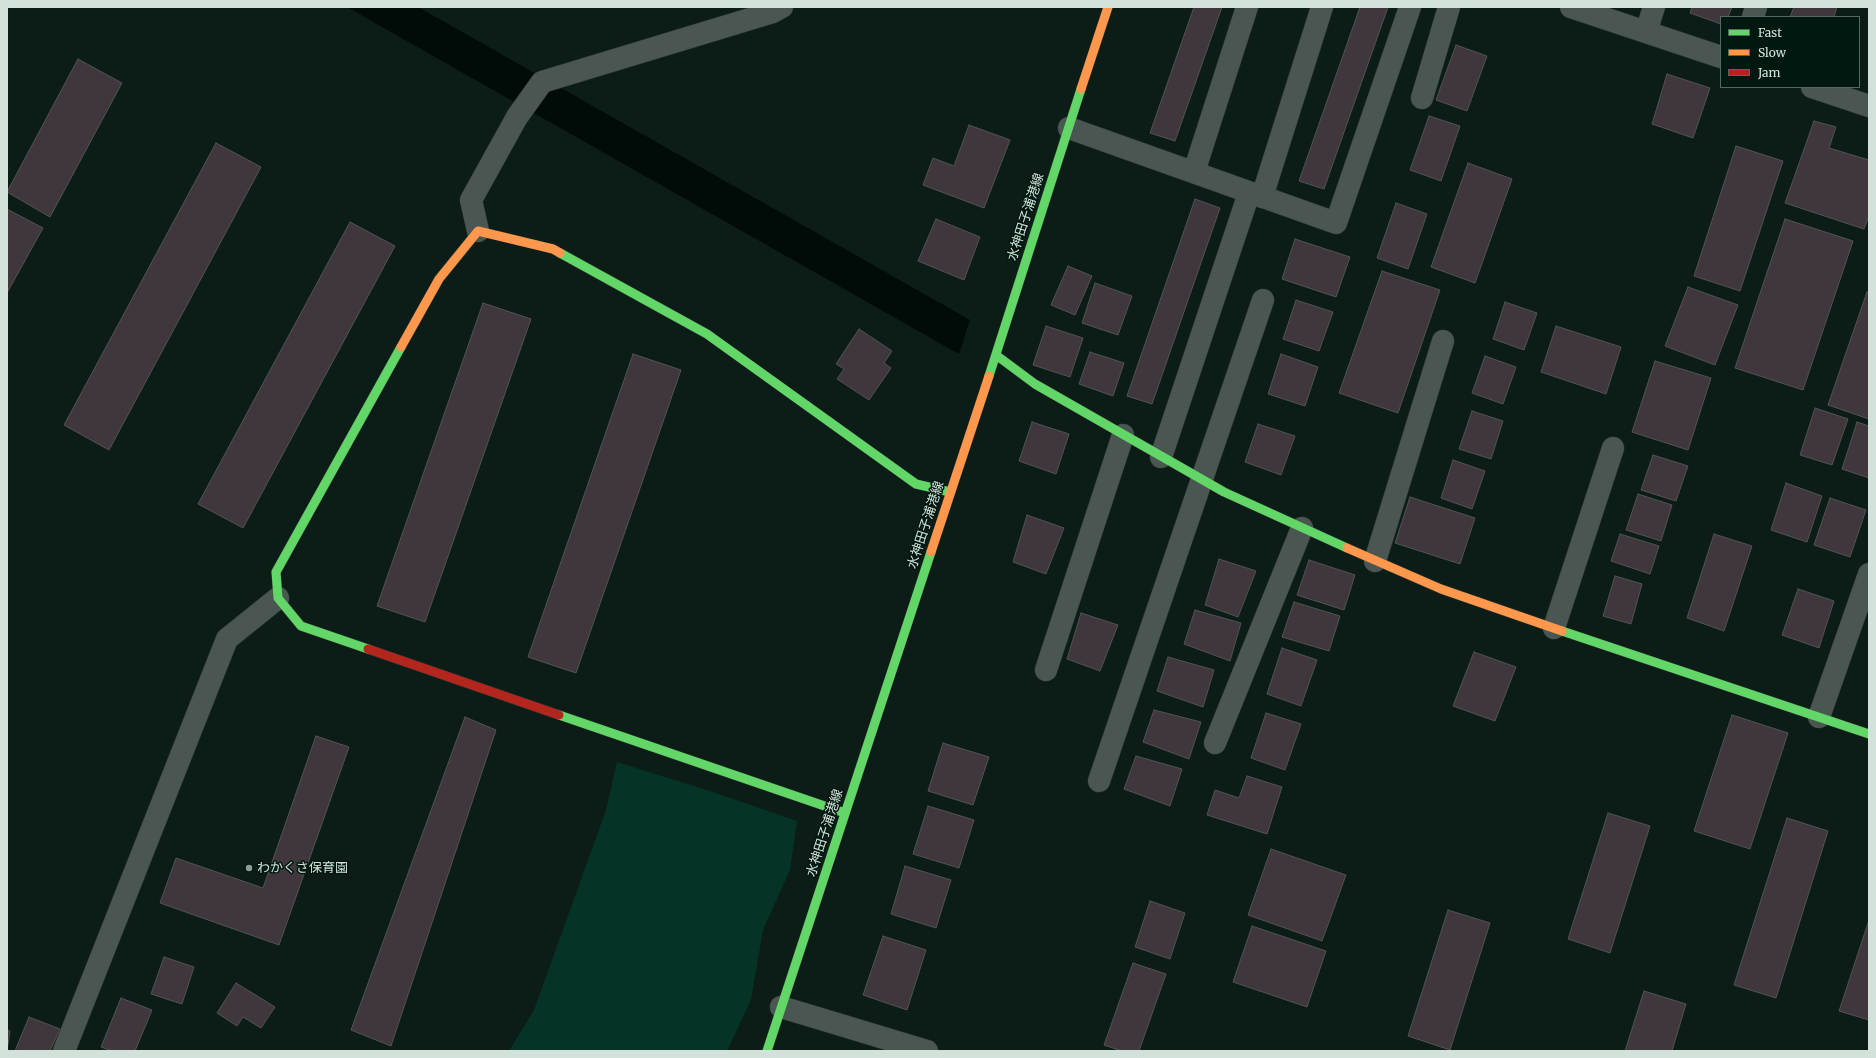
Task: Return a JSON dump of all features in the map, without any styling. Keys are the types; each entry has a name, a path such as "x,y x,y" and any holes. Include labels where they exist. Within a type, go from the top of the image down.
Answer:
{"street":[{"path":"478,231 471,200 523,108 542,82 773,12 782,7"},
{"name":"水神田子浦港線","path":"767,1051 996,355 1108,7"},
{"path":"1194,172 1248,7"},
{"path":"1161,457 1322,7"},
{"path":"1069,128 1336,223 1410,7"},
{"path":"1422,98 1449,7"},
{"path":"1570,7 1720,57"},
{"path":"1646,32 1654,7"},
{"path":"1815,88 1869,106"},
{"path":"478,231 553,249 567,256 707,334 916,484 950,492"},
{"path":"478,231 439,279 276,572 278,598 301,626 845,813"},
{"path":"1099,781 1263,300"},
{"path":"1375,561 1443,341"},
{"path":"996,355 1035,384 1201,479 1302,528 1375,561 1441,589 1869,734"},
{"path":"1046,670 1123,435"},
{"path":"1554,628 1613,448"},
{"path":"1215,743 1302,528"},
{"path":"1819,717 1869,574"},
{"path":"64,1051 227,639 278,598"},
{"path":"781,1007 921,1050"}],"green space":[{"path":"617,762 707,790 797,821 790,870 763,930 751,1000 727,1051 509,1051 534,1010 606,810"}],"shaded area":[{"path":"347,7 418,7 970,320 959,354"}],"building":[{"path":"1194,7 1222,7 1175,141 1150,133"},
{"path":"1360,7 1388,7 1324,189 1299,181"},
{"path":"1692,7 1732,7 1728,16 1720,16 1720,24 1690,13"},
{"path":"1794,7 1837,7 1834,16 1790,16"},
{"path":"1456,45 1487,56 1467,111 1436,100"},
{"path":"78,59 122,83 50,217 7,192"},
{"path":"1667,74 1710,88 1693,138 1652,124"},
{"path":"1429,116 1460,126 1441,181 1410,170"},
{"path":"1814,121 1836,127 1829,148 1869,160 1869,216 1864,229 1785,203"},
{"path":"969,125 1010,140 984,208 923,185 933,158 954,166"},
{"path":"216,143 261,167 109,450 64,425"},
{"path":"1736,146 1783,161 1740,291 1694,276"},
{"path":"1468,163 1512,179 1475,283 1431,267"},
{"path":"1195,199 1220,208 1152,404 1127,396"},
{"path":"1396,203 1427,214 1408,269 1377,258"},
{"path":"7,209 43,228 7,293"},
{"path":"936,219 980,237 964,280 918,261"},
{"path":"1785,219 1853,241 1803,390 1735,368"},
{"path":"350,222 395,246 243,528 198,504"},
{"path":"1295,239 1350,257 1336,297 1282,279"},
{"path":"1068,266 1092,276 1075,315 1051,305"},
{"path":"1382,271 1440,290 1398,413 1339,393"},
{"path":"1095,283 1132,296 1118,335 1082,323"},
{"path":"1688,287 1738,305 1715,365 1665,346"},
{"path":"1867,292 1869,293 1869,419 1828,405"},
{"path":"1296,300 1333,312 1319,351 1283,339"},
{"path":"1505,302 1537,313 1524,350 1493,339"},
{"path":"483,303 531,319 425,622 377,606"},
{"path":"1046,326 1083,338 1070,377 1033,365"},
{"path":"1556,326 1621,347 1606,394 1541,372"},
{"path":"859,329 892,351 884,363 891,368 869,400 837,379 844,369 836,364"},
{"path":"1090,352 1124,363 1113,396 1079,384"},
{"path":"633,354 681,370 576,673 528,657"},
{"path":"1281,354 1318,367 1305,406 1268,394"},
{"path":"1485,356 1516,367 1503,404 1472,393"},
{"path":"1655,361 1711,378 1688,450 1632,432"},
{"path":"1815,408 1848,419 1832,465 1800,455"},
{"path":"1472,411 1503,421 1491,459 1459,449"},
{"path":"1032,422 1069,434 1056,474 1019,461"},
{"path":"1857,422 1869,426 1869,478 1842,469"},
{"path":"1258,424 1295,436 1281,475 1245,462"},
{"path":"1653,455 1688,466 1676,501 1641,490"},
{"path":"1453,460 1485,471 1472,509 1441,498"},
{"path":"1786,483 1822,496 1807,542 1771,530"},
{"path":"1638,494 1672,505 1661,541 1626,530"},
{"path":"1410,497 1475,518 1460,564 1395,543"},
{"path":"1830,498 1866,510 1850,557 1814,545"},
{"path":"1027,515 1064,528 1046,574 1013,562"},
{"path":"1620,534 1659,546 1650,574 1611,561"},
{"path":"1714,534 1752,546 1724,631 1687,618"},
{"path":"1219,559 1256,571 1238,617 1205,605"},
{"path":"1309,560 1355,575 1344,610 1297,595"},
{"path":"1615,576 1642,584 1631,624 1603,616"},
{"path":"1798,589 1834,601 1819,648 1782,635"},
{"path":"1294,602 1340,616 1329,651 1282,637"},
{"path":"1195,610 1241,623 1230,661 1184,644"},
{"path":"1081,613 1118,625 1100,671 1067,659"},
{"path":"1282,648 1317,660 1301,706 1267,694"},
{"path":"1474,652 1516,667 1495,721 1453,706"},
{"path":"1168,657 1214,670 1203,707 1157,691"},
{"path":"1154,710 1201,722 1189,759 1143,742"},
{"path":"1266,713 1301,724 1285,770 1251,758"},
{"path":"1732,715 1788,733 1750,849 1694,831"},
{"path":"465,717 496,730 391,1046 351,1030"},
{"path":"316,736 349,747 279,945 160,903 176,858 263,888"},
{"path":"943,743 989,757 973,805 928,791"},
{"path":"1136,756 1182,769 1170,806 1124,789"},
{"path":"1247,776 1282,787 1267,834 1207,815 1215,790 1239,798"},
{"path":"928,806 974,820 959,868 913,854"},
{"path":"1608,813 1650,826 1610,953 1568,939"},
{"path":"1787,818 1828,831 1776,998 1734,985"},
{"path":"1271,849 1346,875 1322,941 1248,915"},
{"path":"905,866 951,880 936,928 891,914"},
{"path":"1150,901 1185,913 1170,959 1135,947"},
{"path":"1448,910 1490,923 1450,1050 1408,1036"},
{"path":"1869,920 1869,1020 1839,1011"},
{"path":"1252,926 1326,951 1307,1007 1233,982"},
{"path":"883,936 926,950 907,1010 863,995"},
{"path":"164,957 194,967 182,1004 151,994"},
{"path":"1133,963 1166,974 1139,1051 1122,1051 1104,1045"},
{"path":"236,983 275,1007 261,1028 243,1017 237,1026 217,1013"},
{"path":"1644,991 1686,1004 1672,1051 1625,1051"},
{"path":"121,998 152,1010 135,1051 112,1051 101,1047"},
{"path":"29,1017 60,1029 50,1051 15,1051"},
{"path":"7,1030 10,1031 7,1051"}],"traffic: fast":[{"path":"989,376 1081,89"},
{"path":"560,253 707,334 916,484 950,492"},
{"path":"368,649 301,626 278,598 276,572 401,347"},
{"path":"996,355 1035,384 1224,492 1347,548"},
{"path":"767,1051 931,552"},
{"path":"1562,631 1869,734"},
{"path":"559,715 845,813"}],"traffic: slow":[{"path":"1081,89 1108,7"},
{"path":"401,347 439,279 478,231 553,249 560,253"},
{"path":"931,552 989,376"},
{"path":"1347,548 1441,589 1562,631"}],"traffic: jam":[{"path":"368,649 559,715"}],"place":[{"name":"わかくさ保育園","path":"249,868"}]}
